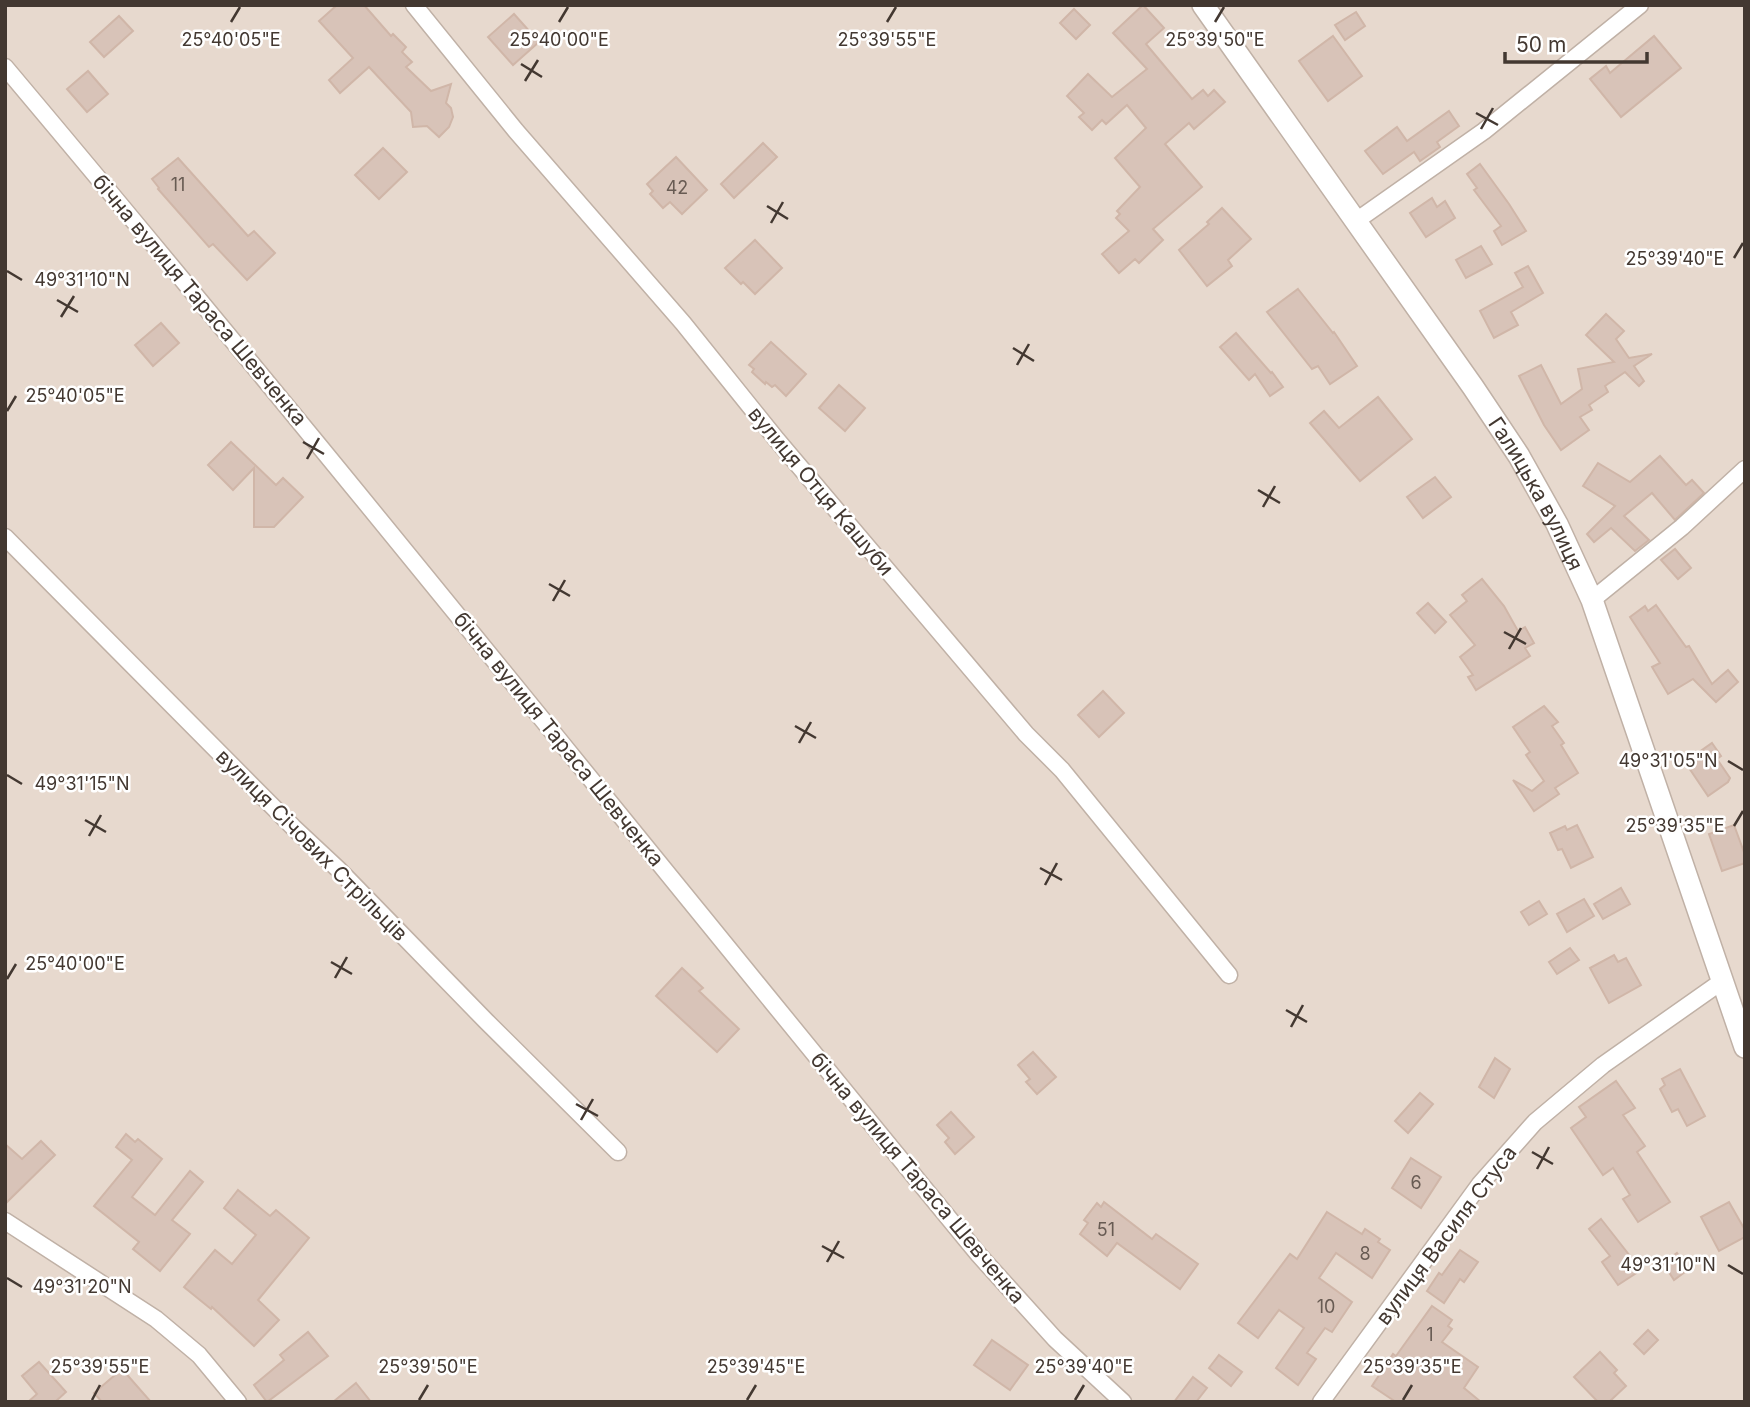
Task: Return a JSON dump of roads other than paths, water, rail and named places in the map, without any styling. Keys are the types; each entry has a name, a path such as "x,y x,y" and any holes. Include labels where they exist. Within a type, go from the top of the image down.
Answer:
{"street":[{"name":"вулиця Отця Кашуби","path":"414,5 516,131 683,323 777,440 1026,734 1062,770 1229,975"},
{"name":"Галицька вулиця","path":"1202,5 1519,456 1557,524 1592,600 1745,1047"},
{"path":"1356,221 1484,131 1640,5"},
{"name":"бічна вулиця Тараса Шевченка","path":"5,67 252,362 979,1255 1055,1339 1123,1402"},
{"path":"1592,600 1682,527 1745,469"},
{"name":"вулиця Січових Стрільців","path":"5,537 618,1153"},
{"name":"вулиця Василя Стуса","path":"1321,1402 1480,1184 1535,1122 1603,1065 1721,982"},
{"path":"5,1221 156,1319 200,1355 239,1402"}]}
